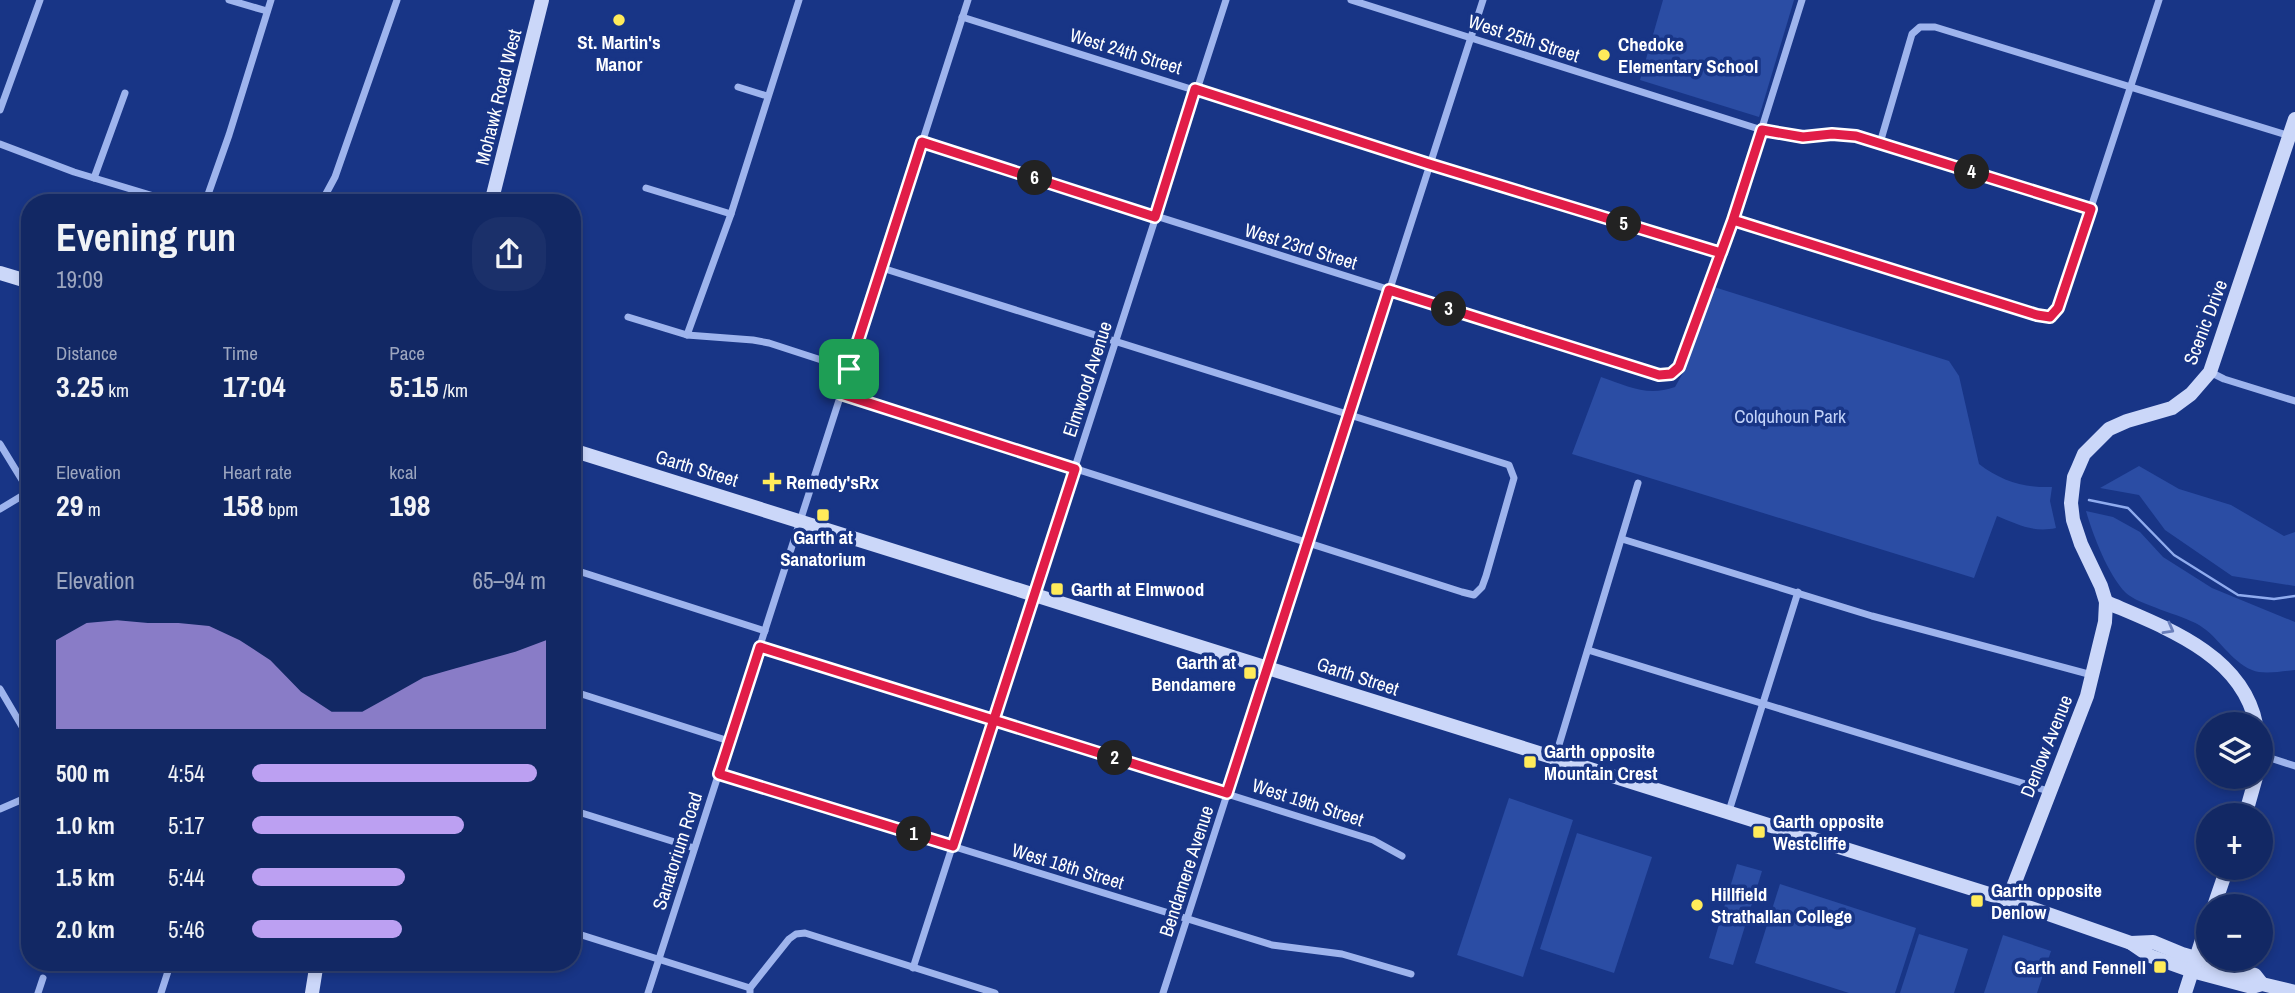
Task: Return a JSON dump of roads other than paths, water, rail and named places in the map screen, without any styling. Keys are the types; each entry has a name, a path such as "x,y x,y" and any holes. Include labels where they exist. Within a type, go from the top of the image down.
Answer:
{"main road":[{"name":"Mohawk Road West","path":"493,194 542,0"},
{"name":"Scenic Drive","path":"2106,602 2073,520 2071,503 2074,477 2084,454 2109,429 2172,408 2191,394 2210,372 2295,119"},
{"path":"0,273 21,279"},
{"name":"Garth Street","path":"581,453 1729,811 2008,900 2131,943 2153,942 2194,964 2255,975 2262,984 2295,992"},
{"path":"2106,602 2161,625 2206,653 2231,673 2245,695 2251,712"},
{"name":"Denlow Avenue","path":"2008,900 2087,696 2105,622 2106,602"},
{"path":"2185,993 2196,958"},
{"path":"313,993 316,971"}],"street":[{"path":"0,110 40,0"},
{"path":"229,0 267,11"},
{"path":"208,194 271,0"},
{"path":"326,194 335,177 397,0"},
{"path":"687,335 731,214 799,0"},
{"name":"Sanatorium Road","path":"648,993 968,0"},
{"name":"Elmwood Avenue","path":"913,968 1195,89 1226,0"},
{"name":"West 25th Street","path":"1351,0 1762,130 1803,137 1832,134 1856,136 2091,209"},
{"name":"Bendamere Avenue","path":"1163,993 1483,0"},
{"path":"1721,253 1802,0"},
{"path":"1733,220 2050,317 2058,308 2159,0"},
{"name":"West 24th Street","path":"962,17 1721,253"},
{"path":"1880,143 1912,34 1920,27 1935,27 2290,136"},
{"path":"738,87 767,96"},
{"path":"94,178 125,93"},
{"name":"West 23rd Street","path":"922,142 1659,375 1671,374 1679,367 1721,253"},
{"path":"0,144 147,194"},
{"path":"646,188 731,214"},
{"path":"841,394 1474,594 1482,587 1486,576 1514,478 1509,465 882,268"},
{"path":"628,317 687,335 753,340 849,369"},
{"path":"2210,372 2224,379 2295,401"},
{"path":"0,444 21,478"},
{"path":"1555,758 1638,483"},
{"path":"0,509 21,497"},
{"path":"1622,539 1872,616 2092,675"},
{"path":"581,572 765,631"},
{"path":"1729,811 1798,592"},
{"name":"West 19th Street","path":"760,647 1373,840 1402,856"},
{"path":"1588,650 2048,791"},
{"path":"0,689 21,725"},
{"path":"581,694 729,741"},
{"path":"2273,759 2295,766"},
{"name":"West 18th Street","path":"719,774 1272,945 1294,950 1342,954 1410,974"},
{"path":"0,809 21,800"},
{"path":"581,813 694,848"},
{"path":"581,935 750,991 789,939 796,934 805,933 995,993"},
{"path":"162,993 168,971"},
{"path":"38,993 43,978"}],"waterway":[{"path":"2089,500 2128,508 2174,555 2238,595 2274,599 2295,596"}],"place":[{"name":"St. Martin's Manor","path":"619,20"},
{"name":"Chedoke Elementary School","path":"1604,55"},
{"name":"Remedy'sRx","path":"772,482"},
{"name":"Garth at Sanatorium","path":"823,515"},
{"name":"Garth at Elmwood","path":"1057,589"},
{"name":"Garth at Bendamere","path":"1250,673"},
{"name":"Garth opposite Mountain Crest","path":"1530,762"},
{"name":"Garth opposite Westcliffe","path":"1759,832"},
{"name":"Garth opposite Denlow","path":"1977,901"},
{"name":"Hillfield Strathallan College","path":"1697,905"},
{"name":"Garth and Fennell","path":"2160,967"}],"park label":[{"name":"Colquhoun Park","path":"1790,416"}]}
